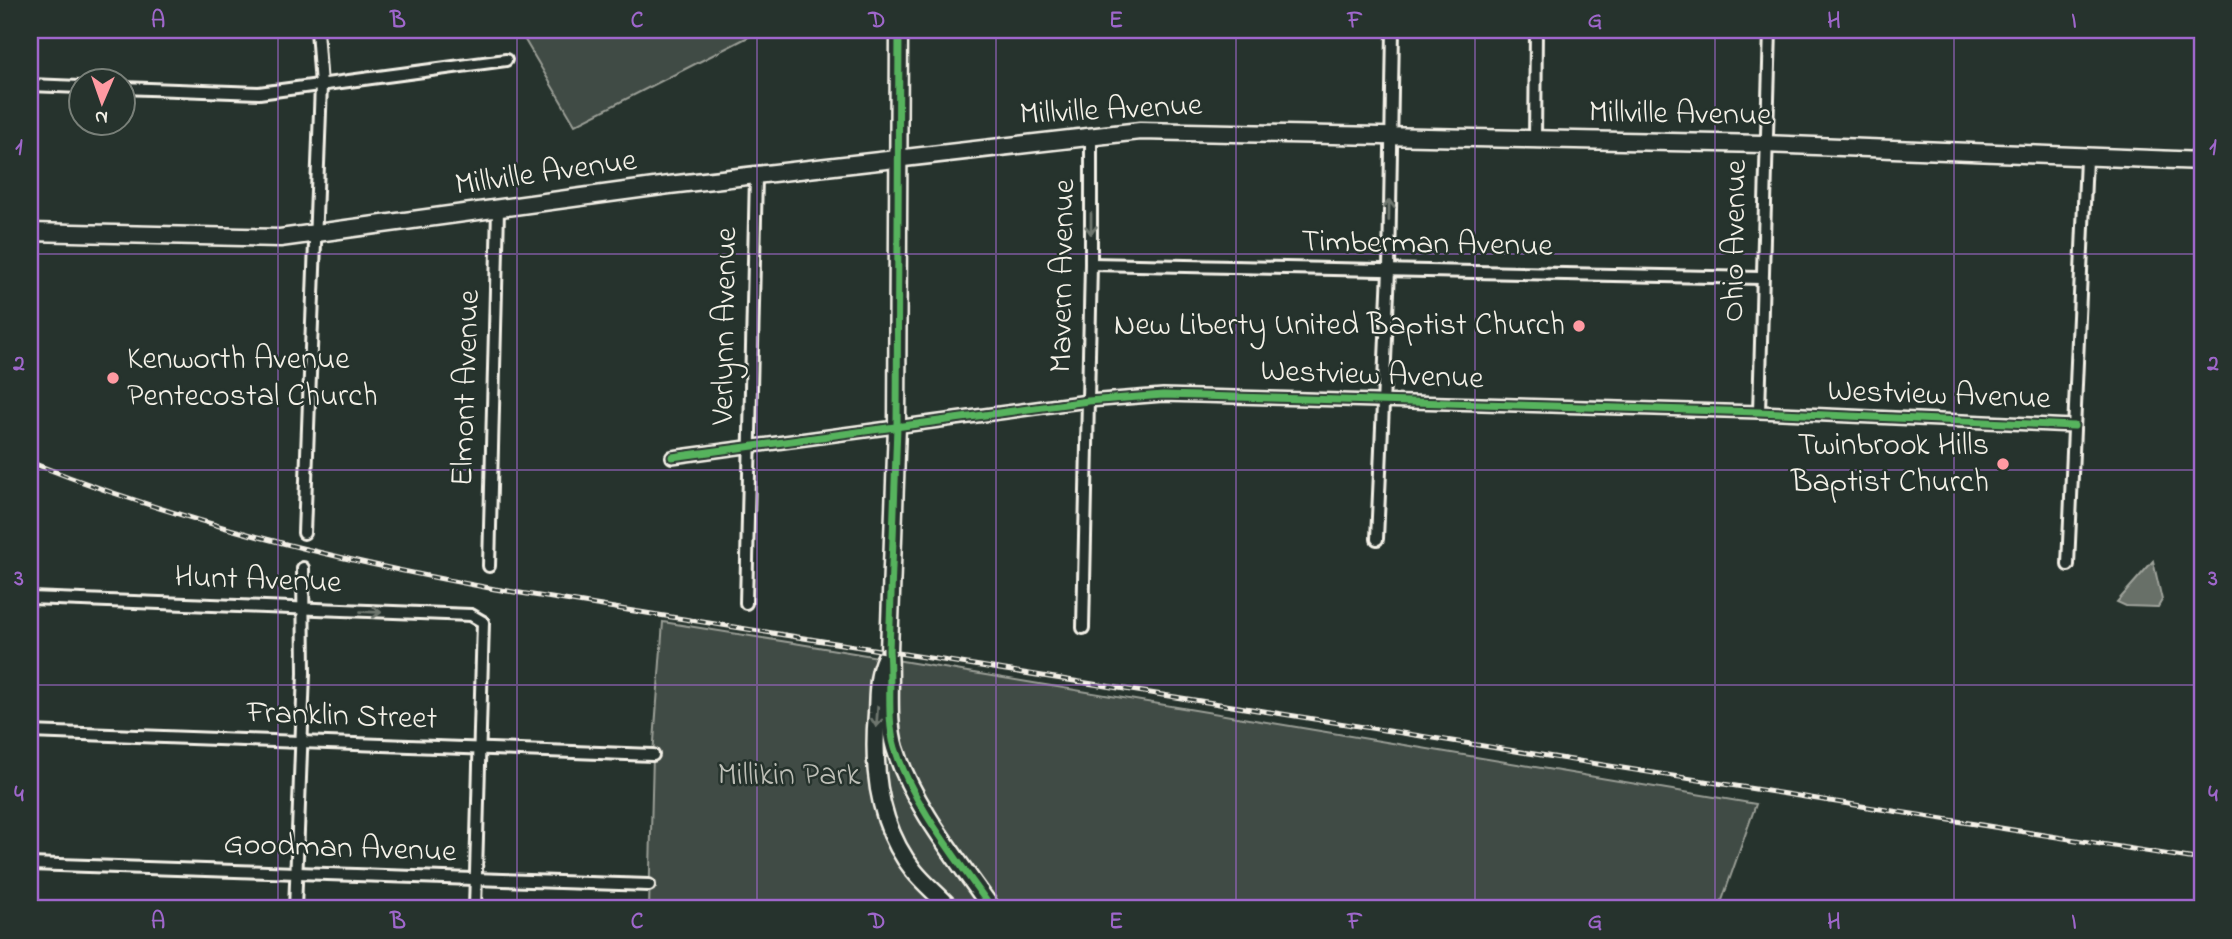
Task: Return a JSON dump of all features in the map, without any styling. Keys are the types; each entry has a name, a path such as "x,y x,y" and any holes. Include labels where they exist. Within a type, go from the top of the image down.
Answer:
{"main road":[{"path":"898,30 897,426 889,651 892,673 892,731 908,781 992,909"},
{"name":"Millville Avenue","path":"30,232 260,239 498,210 669,185 1140,131 1764,144 2086,159 2202,161"},
{"path":"889,651 880,668 876,726 879,799 895,842 914,871 951,909"}],"street":[{"path":"304,533 321,85 317,30"},
{"path":"1377,540 1389,270 1393,30"},
{"path":"1535,139 1536,30"},
{"name":"Ohio Avenue","path":"1759,412 1769,30"},
{"path":"136,89 259,93 506,60"},
{"path":"30,85 66,86"},
{"name":"Mavern Avenue","path":"1083,628 1091,136"},
{"path":"2068,565 2086,159"},
{"name":"Verlynn Avenue","path":"746,603 756,176"},
{"name":"Elmont Avenue","path":"489,566 498,210"},
{"name":"Timberman Avenue","path":"1091,264 1761,278"},
{"name":"Westview Avenue","path":"672,457 1088,401 1163,395 1759,412 2074,426"},
{"path":"295,909 303,568"},
{"name":"Hunt Avenue","path":"30,598 471,615 483,622 480,748"},
{"name":"Franklin Street","path":"30,732 653,755"},
{"path":"475,909 480,748"},
{"name":"Goodman Avenue","path":"30,864 649,885"},
{"path":"1913,909 1944,909"}],"green space":[{"path":"519,30 762,30 575,125"},
{"name":"Millikin Park","path":"663,622 1756,804 1719,909 1648,905 1635,909 649,909 653,755"}],"shaded area":[{"path":"2153,561 2162,600 2158,607 2126,606 2117,602"}],"railway":[{"path":"30,462 201,521 318,552 495,589 2202,860"}],"cycle path":[{"path":"899,30 897,426 889,651 892,736 903,770 925,812 992,909"},
{"path":"672,457 1088,401 1163,395 1759,412 2074,426"}],"place":[{"name":"New Liberty United Baptist Church","path":"1579,326"},
{"name":"Kenworth Avenue Pentecostal Church","path":"113,378"},
{"name":"Twinbrook Hills Baptist Church","path":"2003,464"}]}
